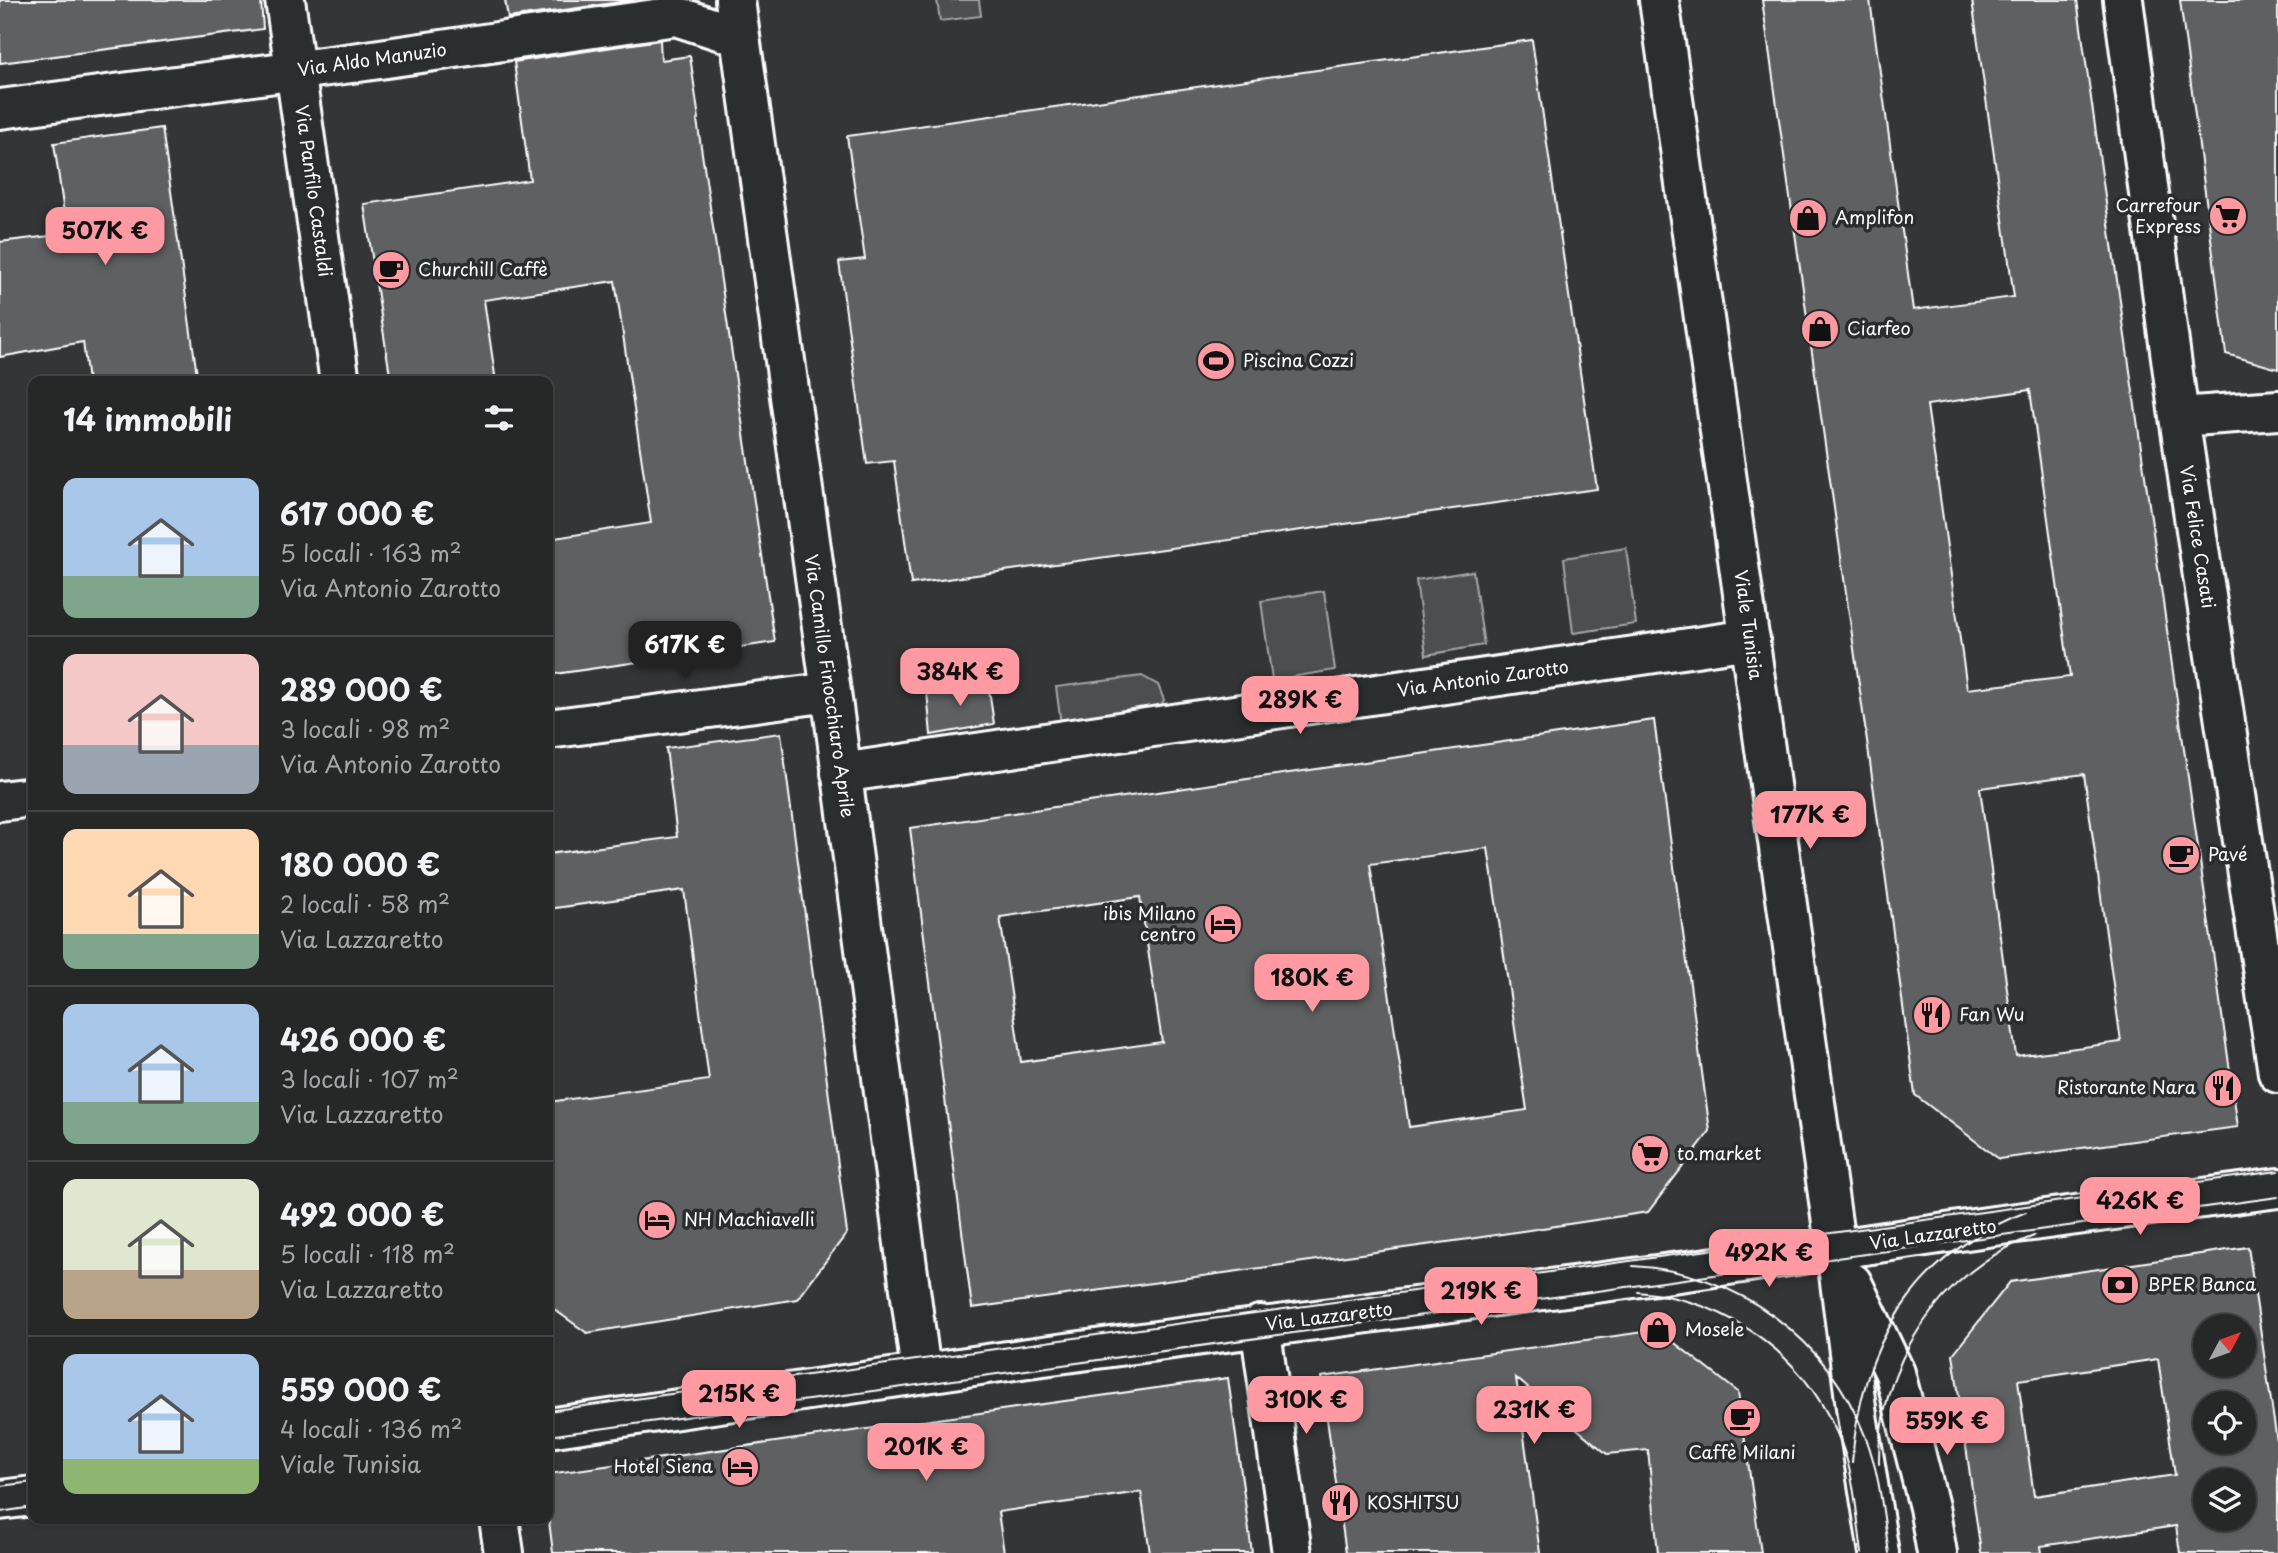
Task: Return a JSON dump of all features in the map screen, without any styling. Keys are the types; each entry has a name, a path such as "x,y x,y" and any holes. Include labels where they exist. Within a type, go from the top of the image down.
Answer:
{"street":[{"name":"Via Panfilo Castaldi","path":"285,0 339,376"},
{"name":"Via Camillo Finocchiaro Aprile","path":"735,0 831,692 920,1372"},
{"name":"Viale Tunisia","path":"1659,0 1836,1249 1857,1415 1879,1553"},
{"name":"Via Felice Casati","path":"2123,0 2179,417 2278,1073"},
{"name":"Via Aldo Manuzio","path":"0,109 676,16 740,37"},
{"path":"2179,417 2278,410"},
{"name":"Via Antonio Zarotto","path":"841,773 1750,639"},
{"path":"553,728 831,692"},
{"path":"0,801 28,798"},
{"name":"Via Lazzaretto","path":"553,1427 920,1372 1639,1277 2278,1188"},
{"name":"Viale Tunisia","path":"1836,1249 1895,1373 1929,1507 1937,1553"},
{"path":"1260,1325 1292,1553"},
{"path":"0,1500 28,1497"},
{"path":"500,1524 504,1553"}],"shaded area":[{"path":"937,0 979,0 981,16 940,21"},
{"path":"1626,548 1636,624 1573,633 1564,558"},
{"path":"1473,571 1484,645 1426,655 1416,580"},
{"path":"1324,591 1335,670 1272,680 1261,601"},
{"path":"1142,676 1158,685 1164,700 1159,709 1061,724 1056,687"}],"building":[{"path":"0,0 261,0 263,29 0,63"},
{"path":"505,0 634,0 508,18"},
{"path":"1762,0 1870,0 1913,310 2014,297 1972,0 2077,0 2238,1127 1999,1159 1915,1095","holes":["2030,390 2070,677 1967,689 1927,405","2084,774 2121,1042 2016,1056 1980,788"]},
{"path":"2180,0 2278,0 2278,369 2226,354"},
{"path":"660,40 661,60 690,56 697,120 775,642 553,674 553,538 651,523 615,281 484,300 495,376 390,376 364,204 530,180 514,62"},
{"name":"Piscina Cozzi","path":"1532,40 1597,489 911,584 894,461 867,464 839,262 865,259 847,136"},
{"path":"162,128 197,376 87,376 83,342 0,357 0,242 67,234 54,143"},
{"path":"988,682 994,724 931,735 927,692"},
{"path":"1654,720 1710,1131 1648,1212 972,1308 910,828","holes":["1488,848 1527,1110 1409,1127 1370,864","1140,897 1162,1042 1021,1062 1000,917"]},
{"path":"781,733 847,1233 797,1299 587,1333 553,1309 553,1101 709,1080 684,890 553,908 553,853 677,837 666,748"},
{"path":"2248,1247 2278,1448 2278,1553 2180,1553 2176,1526 2041,1546 2042,1553 1981,1553 1953,1354 2010,1282","holes":["2158,1359 2175,1475 2034,1496 2018,1380"]},
{"path":"1658,1330 1738,1392 1761,1553 1658,1553 1648,1450 1607,1454 1516,1378 1540,1553 1346,1553 1321,1377"},
{"path":"1228,1378 1252,1553 1150,1553 1141,1492 998,1512 1004,1553 553,1553 549,1524 553,1524 553,1473"}],"tram line":[{"path":"553,1410 2278,1171"},
{"path":"553,1435 2278,1197"},
{"path":"1852,1463 1857,1421 1867,1381 1881,1344 1900,1310 1923,1280 1952,1253 1986,1230 2026,1212"},
{"path":"1879,1464 1881,1428 1889,1392 1903,1358 1921,1326 1944,1297 1970,1272 2001,1251 2034,1236"},
{"path":"1633,1266 1672,1271 1709,1281 1743,1297 1775,1317 1804,1342 1828,1370 1849,1402 1866,1438 1878,1480 1889,1553"},
{"path":"1638,1292 1672,1297 1705,1307 1735,1321 1763,1340 1788,1362 1810,1387 1829,1416 1843,1448 1853,1486 1862,1553"},
{"path":"0,1486 28,1483"},
{"path":"0,1512 28,1508"}],"place":[{"name":"Carrefour Express","path":"2228,216"},
{"name":"Amplifon","path":"1808,218"},
{"name":"Churchill Caffè","path":"391,270"},
{"name":"Ciarfeo","path":"1820,329"},
{"name":"Piscina Cozzi","path":"1216,361"},
{"name":"Pavé","path":"2181,855"},
{"name":"ibis Milano centro","path":"1223,924"},
{"name":"Fan Wu","path":"1932,1015"},
{"name":"Ristorante Nara","path":"2223,1088"},
{"name":"to.market","path":"1650,1154"},
{"name":"NH Machiavelli","path":"657,1220"},
{"name":"BPER Banca","path":"2120,1285"},
{"name":"Mosele","path":"1658,1330"},
{"name":"Caffè Milani","path":"1742,1418"},
{"name":"Hotel Siena","path":"740,1467"},
{"name":"KOSHITSU","path":"1340,1503"}]}
